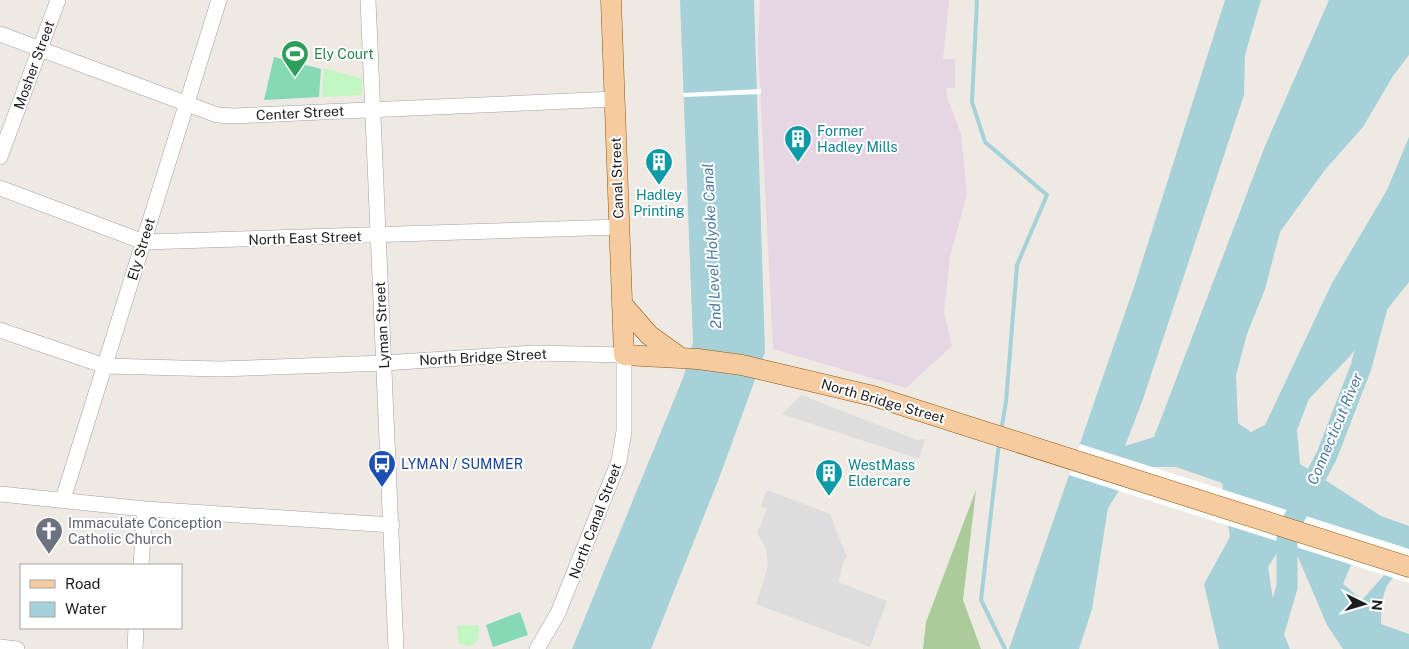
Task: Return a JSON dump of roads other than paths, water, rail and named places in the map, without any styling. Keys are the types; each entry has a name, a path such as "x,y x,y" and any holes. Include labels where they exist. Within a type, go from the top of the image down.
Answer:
{"main road":[{"name":"Canal Street","path":"611,0 624,355"},
{"path":"622,304 649,335 681,358"},
{"name":"North Bridge Street","path":"624,355 681,358 742,365 873,396 1409,567"}],"street":[{"name":"Mosher Street","path":"0,158 58,0"},
{"name":"Ely Street","path":"63,499 220,0"},
{"name":"Lyman Street","path":"368,0 396,649"},
{"name":"Center Street","path":"0,34 187,104 217,114 234,116 614,99"},
{"name":"North East Street","path":"0,188 144,242 619,227"},
{"name":"North Bridge Street","path":"0,330 105,366 219,369 384,363 535,353 624,355"},
{"name":"North Canal Street","path":"538,649 558,613 619,461 624,431 624,355"},
{"path":"0,494 63,499 145,509 392,525"},
{"path":"141,564 145,509"},
{"path":"135,649 136,629"},
{"path":"0,647 16,649"}],"water":[{"name":"2nd Level Holyoke Canal","path":"680,0 754,0 765,352 721,473 651,649 572,649 683,378 693,342"},
{"path":"1225,0 1261,0 1245,55 1244,95 1143,399 1125,446 1154,437 1265,146 1329,0 1409,0 1409,55 1393,76 1363,127 1324,171 1280,232 1265,289 1247,334 1236,375 1238,423 1251,432 1265,425 1332,283 1387,190 1409,137 1409,282 1349,357 1309,399 1297,430 1300,464 1381,516 1409,526 1409,568 1393,577 1385,590 1381,624 1409,634 1409,649 1343,649 1327,625 1298,557 1279,550 1268,567 1275,613 1290,649 1219,649 1204,584 1230,537 1222,483 1176,467 1134,467 1108,508 1092,609 1079,649 1009,649 1135,284","holes":["1362,539 1386,573 1362,600 1343,584"]}],"waterway":[{"path":"977,0 972,102 985,142 1047,195 1017,265 1006,402 1001,431"},
{"name":"Connecticut River","path":"1269,649 1287,587 1287,532 1327,455 1361,367 1378,303"},
{"path":"999,443 981,600 1005,649"}],"place":[{"name":"Ely Court","path":"295,78"},
{"name":"Former Hadley Mills","path":"798,163"},
{"name":"Hadley Printing","path":"659,186"},
{"name":"LYMAN / SUMMER","path":"382,488"},
{"name":"WestMass Eldercare","path":"829,497"},
{"name":"Immaculate Conception Catholic Church","path":"49,555"}]}
